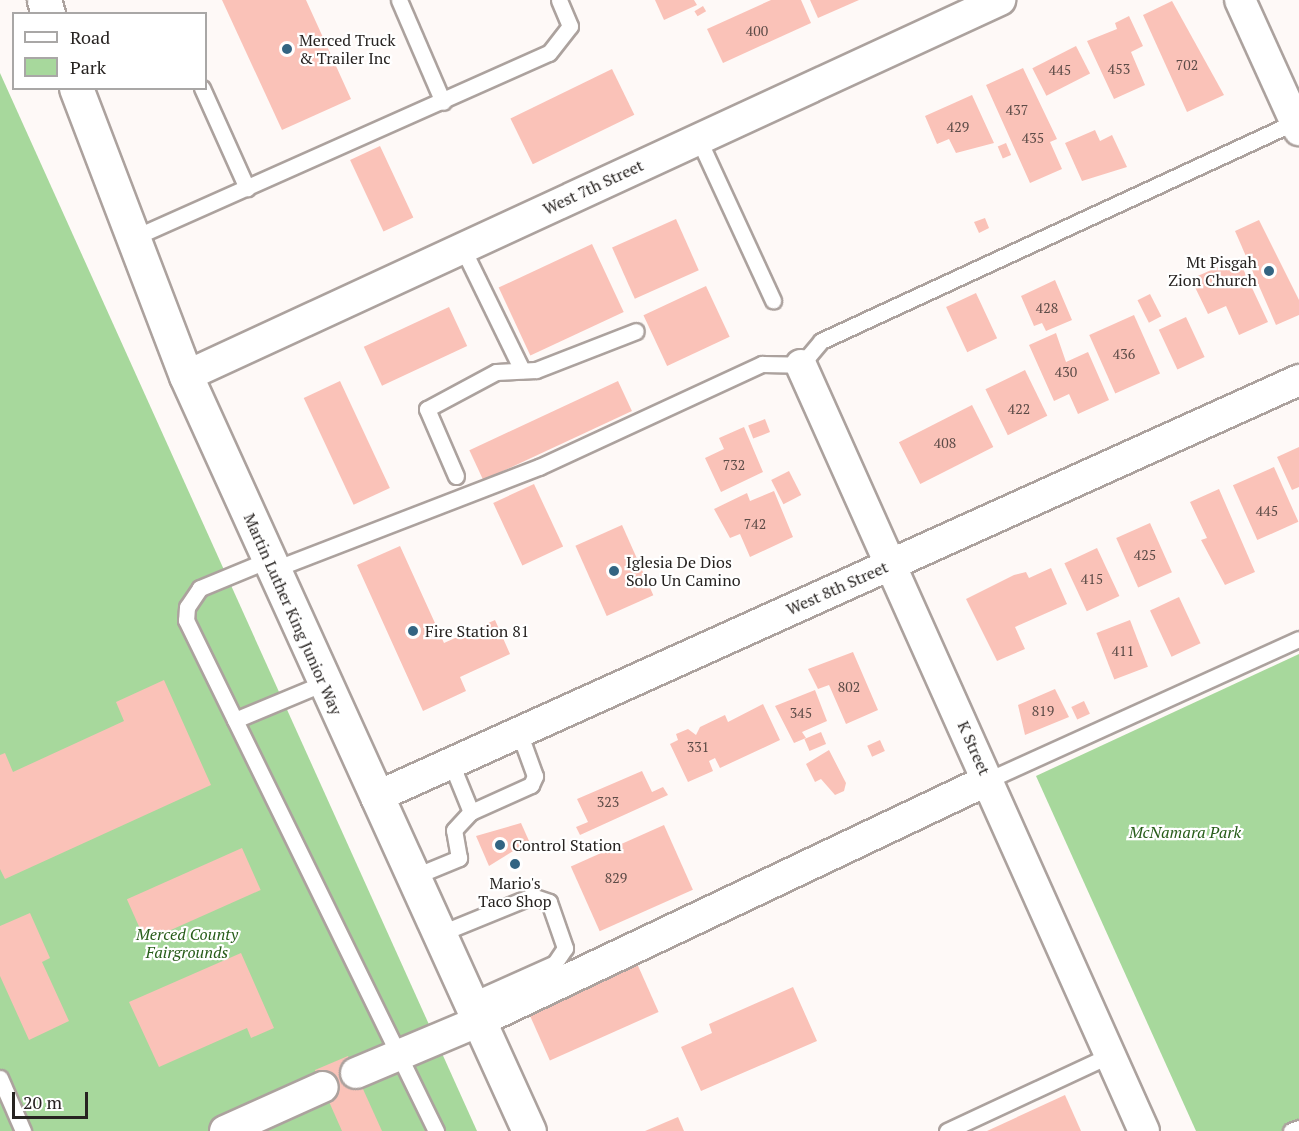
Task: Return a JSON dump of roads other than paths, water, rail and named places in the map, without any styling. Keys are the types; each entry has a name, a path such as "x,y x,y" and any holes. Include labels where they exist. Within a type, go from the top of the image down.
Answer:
{"highway":[{"name":"Martin Luther King Junior Way","path":"77,90 186,376 529,1131"}],"street":[{"name":"West 7th Street","path":"186,376 1000,0"},
{"path":"1240,0 1298,124"},
{"name":"K Street","path":"801,365 1144,1131"},
{"name":"West 8th Street","path":"376,797 1299,380"},
{"path":"356,1073 402,1055 475,1011 988,780"},
{"path":"225,1131 258,1124 323,1087"}],"lane":[{"path":"399,0 443,102"},
{"path":"133,238 549,53 570,26 559,0"},
{"path":"203,90 247,188"},
{"path":"436,1131 402,1055 186,620 187,607 200,588 270,565 539,467 762,364 801,365 821,341 1298,124"},
{"path":"698,138 773,300"},
{"path":"462,248 522,370"},
{"path":"456,477 427,409 496,372 522,370 636,331"},
{"path":"988,780 1299,639"},
{"path":"235,720 324,683"},
{"path":"413,878 459,858 454,830 471,812 531,785 535,776 519,732"},
{"path":"451,763 471,812"},
{"path":"439,934 531,896 549,902 565,948 555,963 475,1011"},
{"path":"947,1131 1110,1055"},
{"path":"0,1078 23,1131"},
{"path":"1291,1131 1299,1128"}],"place":[{"name":"Merced Truck & Trailer Inc","path":"287,49"},
{"name":"Mt Pisgah Zion Church","path":"1269,271"},
{"name":"Iglesia De Dios Solo Un Camino","path":"614,571"},
{"name":"Fire Station 81","path":"413,631"},
{"name":"Control Station","path":"500,845"},
{"name":"Mario's Taco Shop","path":"515,864"}],"park label":[{"name":"McNamara Park","path":"1185,832"},
{"name":"Merced County Fairgrounds","path":"187,943"}]}
